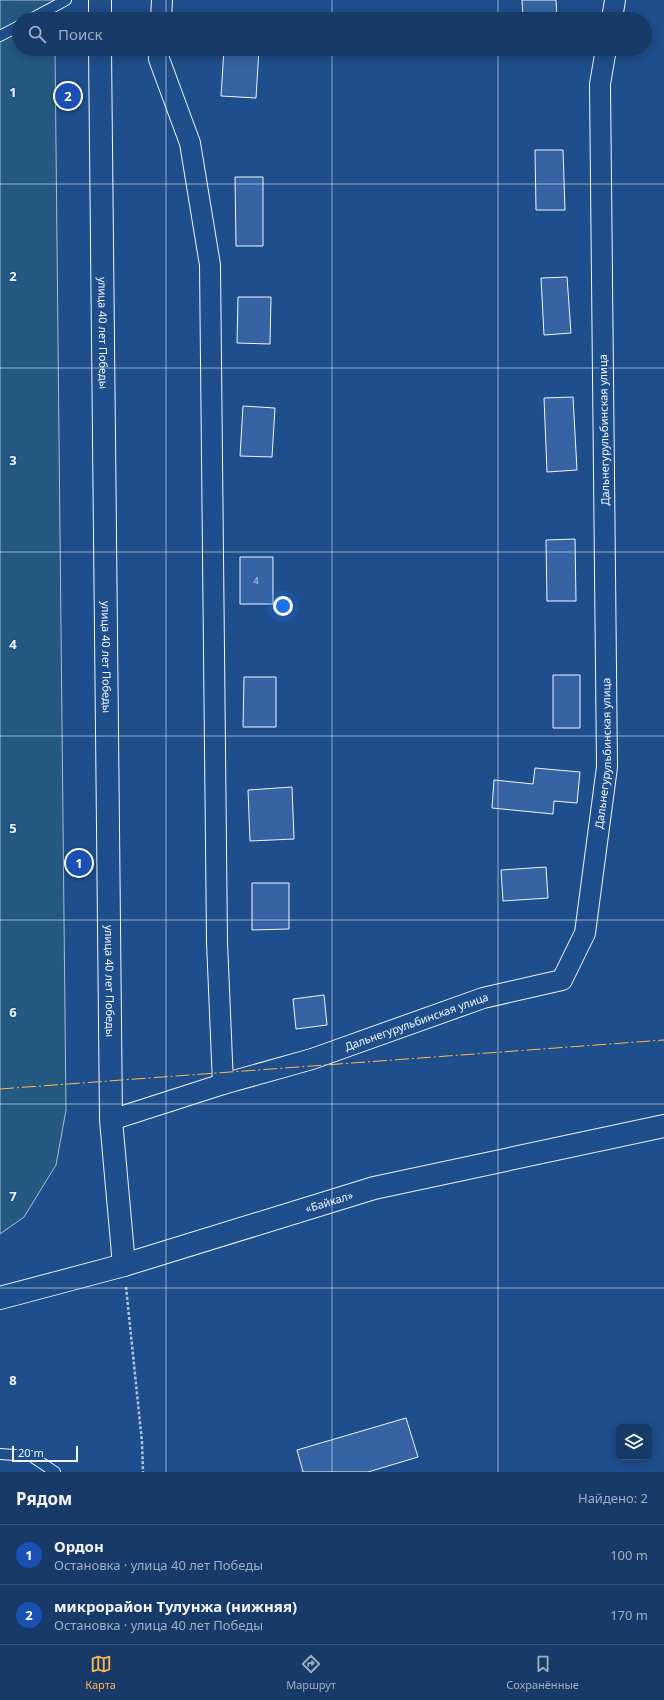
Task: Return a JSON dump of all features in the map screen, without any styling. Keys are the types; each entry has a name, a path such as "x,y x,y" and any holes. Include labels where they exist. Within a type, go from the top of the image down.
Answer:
{"main road":[{"path":"100,0 100,12"},
{"name":"улица 40 лет Победы","path":"100,56 111,1120 124,1265"},
{"name":"«Байкал»","path":"0,1298 124,1265 374,1188 664,1126"}],"street":[{"path":"161,12 162,0"},
{"path":"613,12 615,0"},
{"path":"159,56 190,143 210,265 217,942 223,1084"},
{"name":"Дальнегурульбинская улица","path":"111,1120 223,1084 312,1059 483,998 562,980 585,933 607,767 600,84 605,56"}],"lane":[{"path":"44,12 66,0"},
{"path":"0,36 12,30"},
{"path":"0,1454 31,1456 55,1472"}],"path":[{"path":"124,1265 144,1472"}],"shaded area":[{"path":"0,0 55,0 55,12 12,12 12,56 55,56 66,1110 56,1165 24,1217 0,1234"}],"building":[{"path":"522,0 556,0 557,12 523,12"},
{"path":"224,56 259,56 256,98 221,96"},
{"path":"535,150 563,150 565,210 536,210"},
{"path":"235,177 263,177 263,246 236,246"},
{"path":"567,277 571,333 544,335 541,278"},
{"path":"238,297 271,297 270,344 237,343"},
{"path":"573,397 577,470 547,472 544,398"},
{"path":"243,406 275,408 272,457 240,456"},
{"path":"575,539 576,601 547,601 546,540"},
{"path":"240,557 273,557 273,604 240,604"},
{"path":"553,675 580,675 580,728 553,728"},
{"path":"244,677 276,677 276,727 243,727"},
{"path":"535,768 580,772 577,803 554,801 553,814 492,808 494,780 533,784"},
{"path":"292,787 294,839 250,841 248,790"},
{"path":"546,867 548,898 503,901 501,870"},
{"path":"252,883 289,883 289,929 252,930"},
{"path":"324,995 327,1025 296,1029 293,999"},
{"path":"406,1418 418,1457 368,1472 303,1472 297,1450"}],"power":[{"path":"0,1089 664,1040"}],"place":[{"name":"микрорайон Тулунжа (нижняя)","path":"68,96"},
{"name":"Ордон","path":"79,863"}]}
